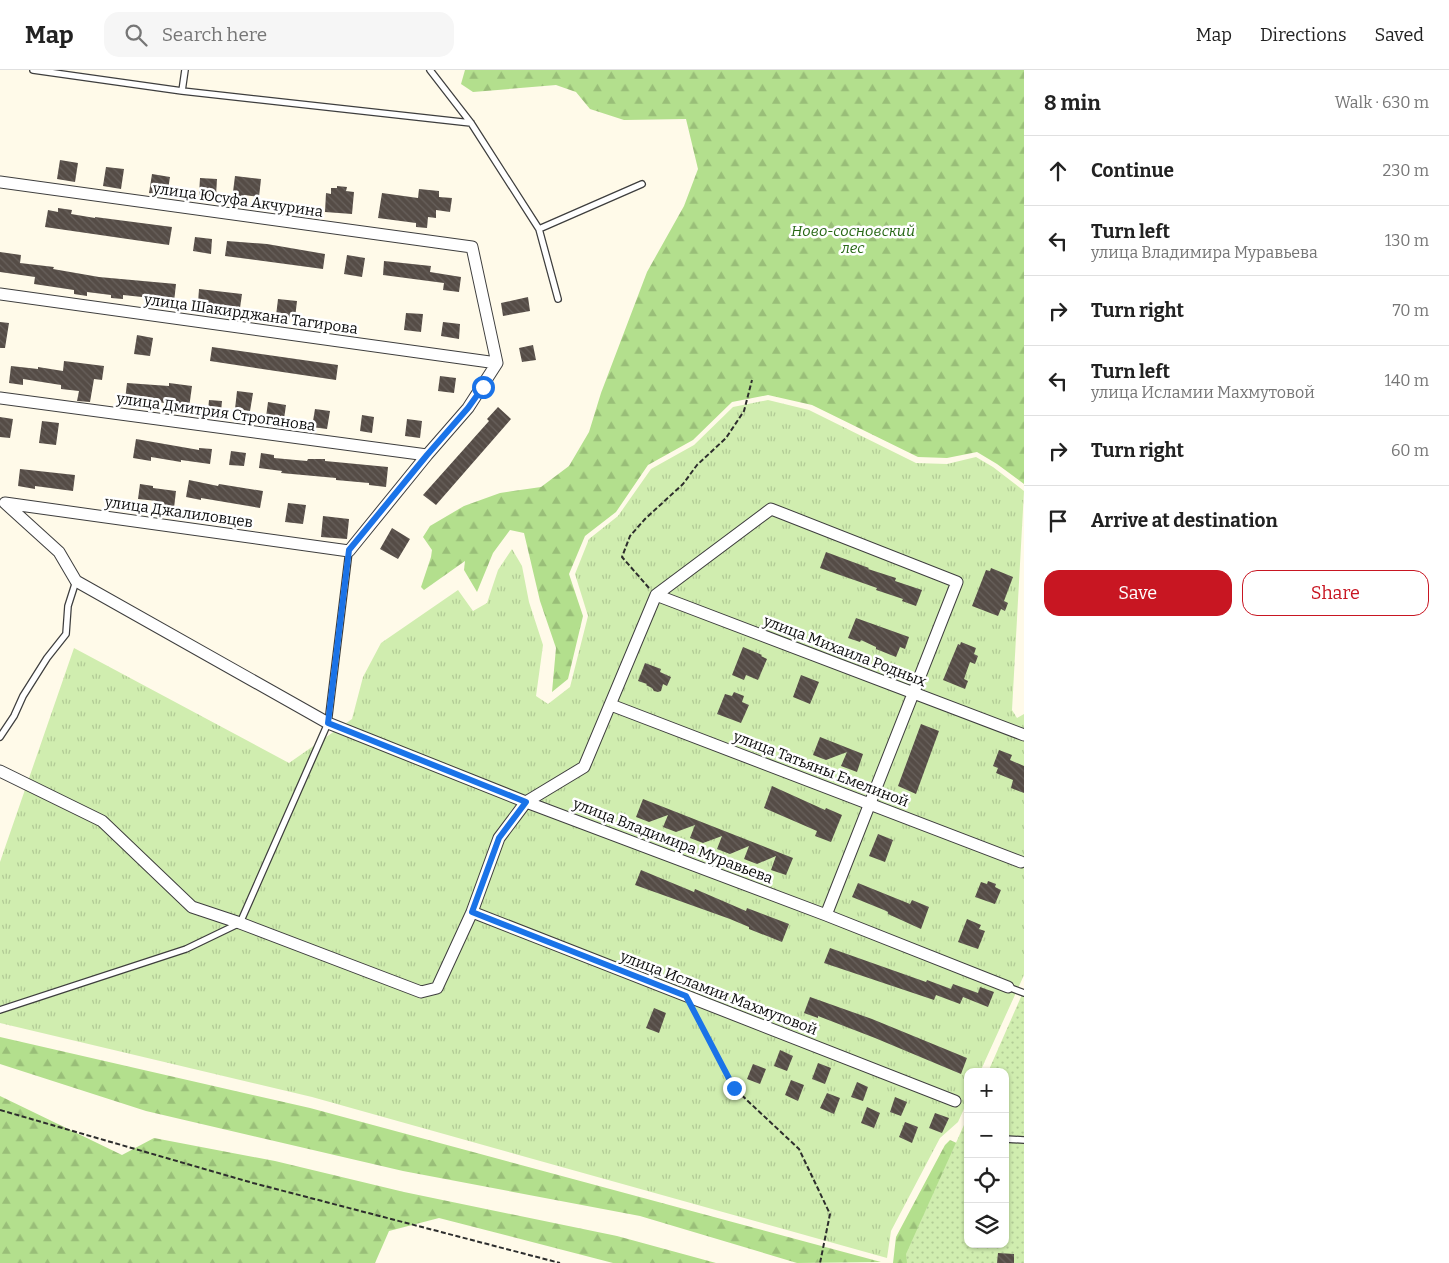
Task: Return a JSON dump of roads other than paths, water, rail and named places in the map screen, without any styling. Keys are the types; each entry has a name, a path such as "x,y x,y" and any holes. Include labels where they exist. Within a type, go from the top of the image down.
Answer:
{"street":[{"name":"улица Юсуфа Акчурина","path":"0,182 472,248 497,363"},
{"name":"улица Шакирджана Тагирова","path":"0,294 497,363"},
{"path":"349,550 468,408 497,363"},
{"name":"улица Дмитрия Строганова","path":"0,398 427,455"},
{"path":"2,500 59,552 76,581"},
{"name":"улица Джалиловцев","path":"2,500 349,550"},
{"path":"0,770 102,821 192,907 240,923 421,992 437,988 472,912 499,838 526,802 584,767 656,595 771,510 957,582 826,915"},
{"name":"улица Владимира Муравьева","path":"76,581 328,723 526,802 826,915 1008,987"},
{"name":"улица Михаила Родных","path":"656,595 1024,735"},
{"name":"улица Татьяны Емелиной","path":"611,705 1021,862"},
{"name":"улица Исламии Махмутовой","path":"472,912 955,1101"}],"lane":[{"path":"33,70 182,91 471,123"},
{"path":"182,91 185,70"},
{"path":"430,70 471,123 539,229 558,299"},
{"path":"539,229 642,184"},
{"path":"0,1010 186,949 240,923 328,723 349,550"},
{"path":"0,737 47,658 66,634 68,606 76,581"},
{"path":"1008,987 1024,993"},
{"path":"1009,1139 1024,1140"}],"park label":[{"name":"Ново-сосновский лес","path":"853,240"}]}
